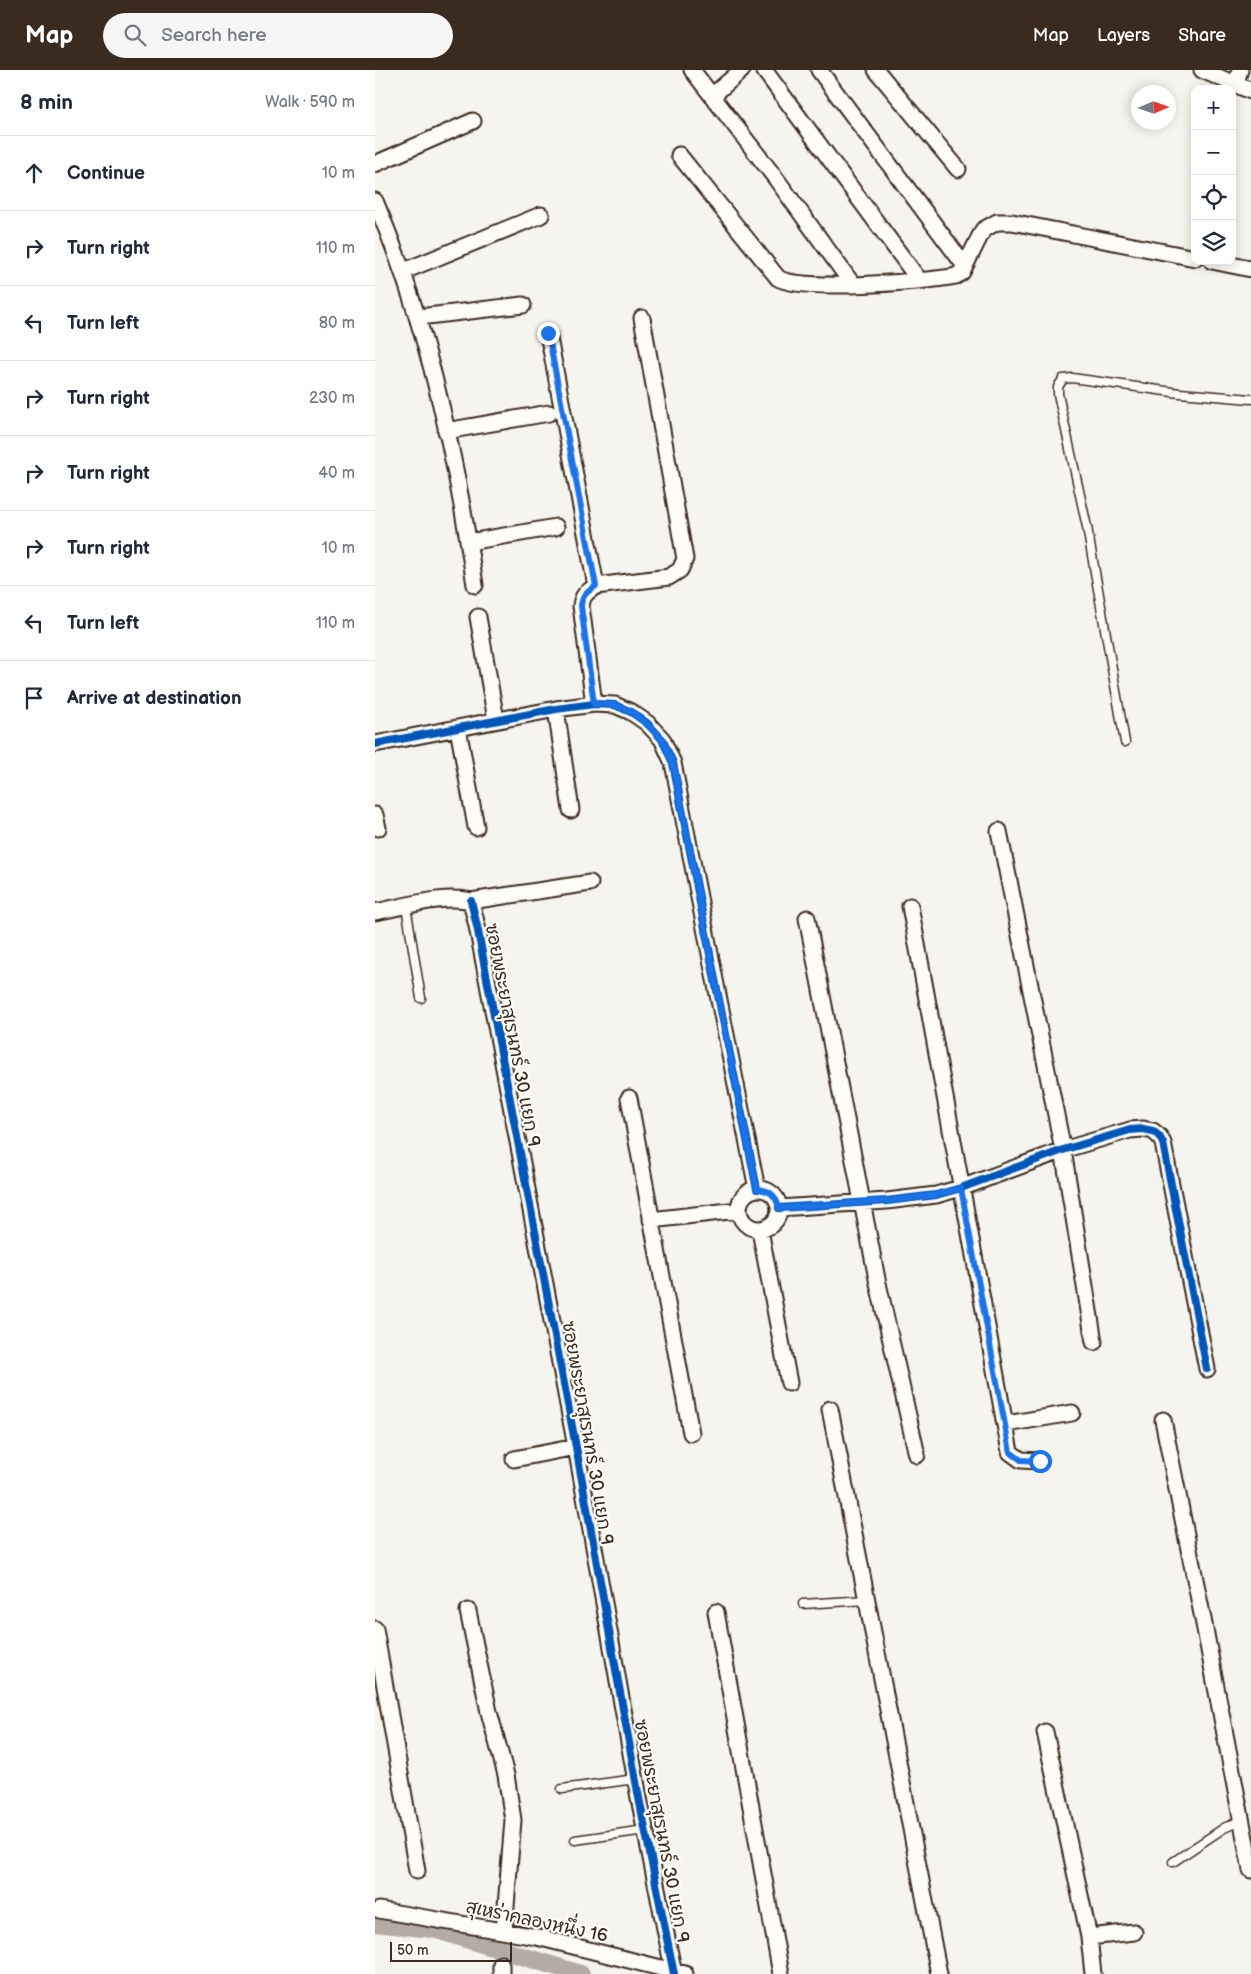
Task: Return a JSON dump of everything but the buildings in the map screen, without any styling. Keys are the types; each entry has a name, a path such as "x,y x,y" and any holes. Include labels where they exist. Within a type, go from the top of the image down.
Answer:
{"street":[{"path":"692,70 777,180 853,285"},
{"path":"713,95 742,70"},
{"path":"764,70 919,280"},
{"path":"819,70 965,266"},
{"path":"876,70 958,169"},
{"path":"1202,70 1235,85 1241,70"},
{"path":"1236,85 1251,91"},
{"path":"375,164 473,121"},
{"path":"679,155 778,278 785,282 853,285 956,276 962,272 983,230 997,222 1012,222 1191,257"},
{"path":"375,201 404,271 419,318 446,432 469,542 475,585"},
{"path":"404,271 541,216"},
{"path":"1232,265 1251,269"},
{"path":"419,318 523,305"},
{"path":"594,704 581,606 582,598 596,586 669,577 681,570 685,559 642,318"},
{"path":"548,333 596,586"},
{"path":"446,432 549,413"},
{"path":"469,542 556,527"},
{"path":"478,617 496,720"},
{"path":"375,744 556,709 594,704 615,705 631,712 662,739 673,763 757,1189"},
{"path":"556,709 571,810"},
{"path":"458,728 476,827"},
{"path":"999,831 1063,1150 1095,1342"},
{"path":"375,912 459,898 471,901 590,882"},
{"name":"ซอยพระยาสุเรนทร์ 30 แยก 9","path":"471,901 519,1139 635,1779 678,1973"},
{"path":"910,906 1010,1452 1021,1460 1040,1461"},
{"path":"807,918 879,1288 917,1455"},
{"path":"629,1098 691,1433"},
{"path":"779,1208 862,1201 887,1201 936,1195 961,1188 1063,1150 1130,1130 1143,1129 1153,1131 1163,1143 1207,1369"},
{"path":"757,1189 765,1190 772,1194 777,1200 779,1208 778,1216 774,1223 768,1228 760,1230 745,1224 740,1218 738,1210 739,1202 743,1196 757,1189"},
{"path":"651,1220 738,1210"},
{"path":"760,1230 789,1383"},
{"path":"830,1409 939,1974"},
{"path":"1006,1424 1072,1413"},
{"path":"1163,1420 1251,1870"},
{"path":"514,1458 576,1447"},
{"path":"468,1611 489,1712 506,1775 513,1820 504,1931"},
{"path":"716,1612 781,1974"},
{"path":"375,1629 417,1871"},
{"path":"1045,1732 1089,1937 1093,1974"},
{"name":"สุเหร่าคลองหนึ่ง 16","path":"379,1910 565,1943 678,1973"},
{"path":"1089,1937 1134,1932"}],"lane":[{"path":"1125,742 1087,528 1058,387 1063,380 1072,378 1180,393 1251,400"},
{"path":"406,906 421,998"},
{"path":"803,1604 867,1600"},
{"path":"562,1789 635,1779"},
{"path":"1173,1862 1224,1828 1242,1820"},
{"path":"575,1840 645,1830"}],"waterway":[{"path":"375,1923 433,1929 581,1974"}],"cycle path":[{"path":"375,744 556,709 594,704 615,705 631,712 647,723 662,739 673,763 757,1189"},
{"path":"471,901 576,1447 639,1798 674,1974"},
{"path":"779,1208 887,1201 936,1195 961,1188 1063,1150 1130,1130 1143,1129 1153,1131 1163,1143 1207,1369"}],"route":[{"path":"548,333 596,586 582,598 581,606 594,704 615,705 631,712 662,739 673,763 757,1189 765,1190 772,1194 777,1200 779,1208 862,1201 887,1201 936,1195 961,1188 1010,1452 1021,1460 1040,1461"}]}
